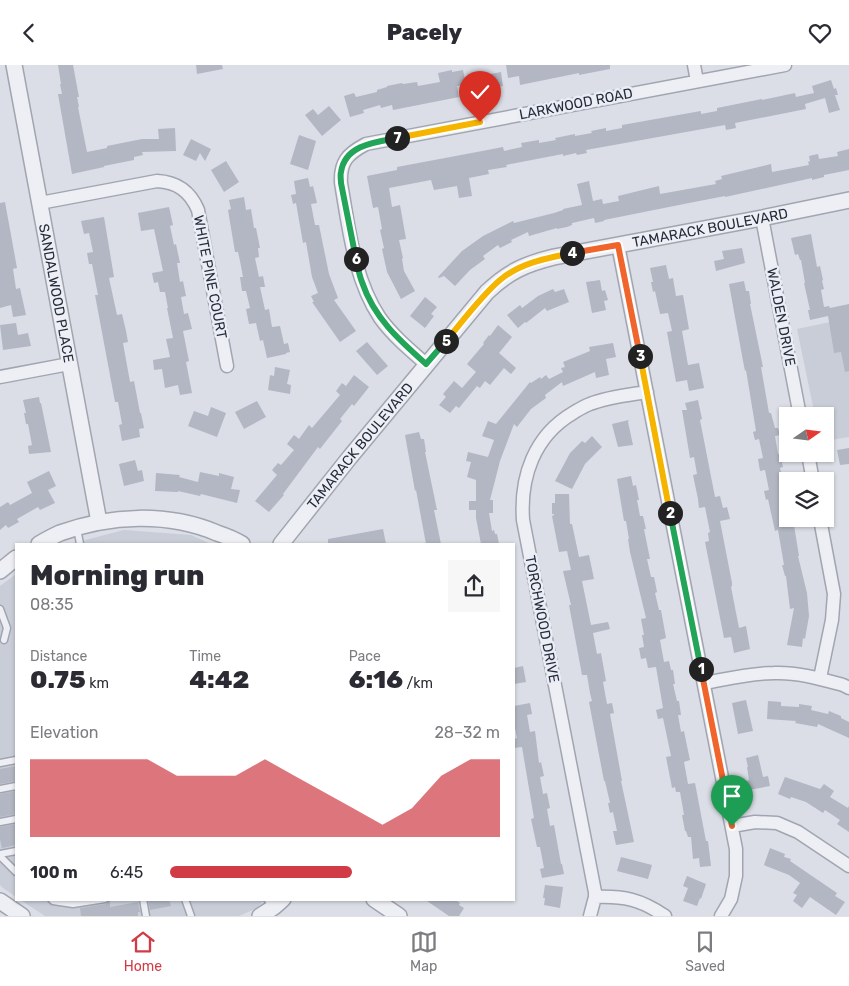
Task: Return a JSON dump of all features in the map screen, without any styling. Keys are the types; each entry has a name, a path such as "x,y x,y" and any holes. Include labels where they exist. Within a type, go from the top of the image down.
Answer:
{"street":[{"name":"SANDALWOOD PLACE","path":"14,65 99,522"},
{"path":"694,65 697,81"},
{"name":"LARKWOOD ROAD","path":"426,364 395,336 380,319 362,283 354,254 340,172 344,161 354,150 366,144 785,65"},
{"name":"WHITE PINE COURT","path":"40,203 157,181 174,184 182,187 189,193 198,210 227,366"},
{"name":"TAMARACK BOULEVARD","path":"282,543 426,364 487,292 501,279 517,269 538,261 849,200"},
{"name":"WALDEN DRIVE","path":"762,218 798,407"},
{"path":"618,245 736,849 736,876 731,899 721,916"},
{"path":"0,377 69,364"},
{"name":"TORCHWOOD DRIVE","path":"590,916 595,897 523,520 523,489 532,459 544,439 562,420 588,404 647,392"},
{"path":"41,543 59,534 99,522 134,518 170,520 204,528 240,543"},
{"path":"820,679 832,621 834,594 821,527"},
{"path":"0,571 15,559"},
{"path":"704,683 774,673 803,675 844,685 849,688"},
{"path":"732,826 755,822 778,823 798,832 849,866"},
{"path":"595,897 632,899 644,903 665,916"},
{"path":"0,901 22,916"},
{"path":"260,916 275,901"},
{"path":"377,901 399,916"}],"lane":[{"path":"77,528 80,543"},
{"path":"0,609 7,628 4,639"},
{"path":"0,763 15,760"},
{"path":"0,789 15,786"},
{"path":"0,822 15,819"},
{"path":"15,851 0,855 15,871"},
{"path":"54,901 73,904 92,901"},
{"path":"143,901 146,916"},
{"path":"186,901 191,916"}],"shaded area":[{"path":"849,318 849,437 834,440 834,407 813,407 797,329"},
{"path":"124,530 191,535 209,543 74,543"},
{"path":"15,575 15,896 0,885 0,586"},
{"path":"22,901 264,901 255,909 239,916 45,916"}],"building":[{"path":"58,65 73,65 79,97 77,97 78,107 87,152 142,139 159,139 158,129 175,128 176,151 142,152 143,155 134,157 134,160 72,174 58,94 62,94"},
{"path":"196,65 222,65 223,69 197,74"},
{"path":"506,65 610,65 610,69 520,85 519,76 508,78"},
{"path":"452,70 452,72 463,70 466,85 457,86 459,97 393,110 392,105 381,108 380,105 363,110 364,113 350,117 344,96 354,93 356,97 402,83 417,82 418,86 440,82 438,73"},
{"path":"501,72 503,86 495,87 496,91 478,94 475,77"},
{"path":"831,80 834,89 836,88 838,95 835,95 840,110 829,113 825,98 805,104 806,109 735,123 736,128 726,130 725,125 586,150 587,153 577,155 576,153 563,156 563,154 506,165 507,167 488,170 489,174 469,178 472,196 459,198 457,186 434,190 431,180 389,188 392,207 400,205 406,239 399,240 404,271 415,291 401,299 387,272 382,249 384,248 378,207 373,208 367,176 397,170 397,167 503,147 504,151 522,147 521,143 539,140 539,143 556,140 555,138 592,133 591,131 606,128 606,131 622,128 622,125 701,111 701,114 717,111 717,108 795,93 796,97 814,93 812,86"},
{"path":"329,106 341,120 322,136 305,115 313,109 318,115"},
{"path":"299,135 316,141 308,170 290,164"},
{"path":"191,139 211,149 205,161 200,153 196,161 183,155"},
{"path":"849,149 849,170 824,175 824,177 812,180 812,178 595,223 594,218 529,236 528,232 500,248 498,245 483,256 485,259 470,270 455,286 444,276 438,277 462,251 483,236 513,221 514,223 582,205 577,184 589,181 593,201 602,199 603,204 619,201 618,196 659,186 660,194 716,184 715,181 722,179 721,176 771,164 772,172 809,165 809,156 818,154 819,159 838,156 837,152"},
{"path":"226,161 239,182 224,192 211,170"},
{"path":"308,178 310,187 313,186 317,203 311,204 315,225 319,225 329,274 338,298 334,300 356,331 340,342 312,302 314,302 311,296 318,293 312,277 306,242 303,243 296,203 293,204 291,195 296,194 294,181"},
{"path":"244,197 246,210 251,209 260,248 258,248 259,257 255,258 259,277 263,276 265,287 260,287 265,310 269,309 272,327 280,326 284,344 288,343 290,352 267,358 263,340 260,341 256,323 249,324 246,309 250,308 246,291 242,291 240,277 243,277 238,252 235,252 228,210 231,209 229,200"},
{"path":"5,202 17,268 13,269 16,289 20,288 26,315 13,317 11,305 0,308 0,203"},
{"path":"169,207 173,225 170,226 180,263 177,263 180,282 183,281 186,296 181,297 184,314 188,313 192,329 183,331 189,361 186,362 192,393 180,395 178,385 165,388 162,369 154,370 153,360 170,357 166,339 173,338 165,292 160,292 158,282 154,283 152,273 163,271 154,229 141,231 138,213"},
{"path":"104,217 114,277 109,278 117,315 122,314 126,331 128,342 123,343 130,382 134,381 144,428 139,429 140,437 122,441 119,425 122,424 118,402 115,402 95,295 98,295 92,264 89,264 87,253 93,252 89,233 84,234 81,221"},
{"path":"811,234 817,267 820,266 823,280 824,289 821,290 824,307 829,306 830,308 849,304 849,371 845,372 841,352 834,353 828,316 810,320 801,260 798,254 795,255 791,238"},
{"path":"742,248 745,263 716,271 714,261 724,259 722,251"},
{"path":"666,265 669,279 673,278 676,296 683,295 689,329 682,331 688,365 699,363 704,388 689,391 687,380 676,382 667,332 672,331 668,313 660,314 651,282 653,282 650,268"},
{"path":"600,280 602,291 605,290 608,300 604,301 606,310 592,313 586,282"},
{"path":"744,281 746,291 749,291 763,367 761,367 769,413 771,413 775,428 778,428 779,432 779,435 775,436 779,463 782,463 783,467 780,468 781,472 779,472 779,527 794,527 798,556 807,593 809,616 802,647 787,645 794,608 790,609 778,530 775,531 768,499 766,500 764,491 769,490 765,470 760,471 758,459 763,458 759,439 755,440 753,432 756,431 729,284"},
{"path":"553,289 555,292 564,289 569,302 547,311 545,308 518,328 507,315 520,305 522,308 538,296"},
{"path":"425,297 437,307 431,314 434,316 425,328 410,316"},
{"path":"16,323 18,335 28,333 31,346 3,350 0,325"},
{"path":"498,325 512,337 499,353 516,368 511,374 504,368 490,385 485,381 480,388 477,386 459,408 456,406 450,413 439,405 446,397 443,394 454,381 462,388 476,372 467,364"},
{"path":"367,342 388,366 377,375 356,351"},
{"path":"613,343 616,357 606,359 609,375 596,378 595,372 563,386 562,382 545,395 546,398 531,409 517,427 514,424 500,461 490,500 493,500 493,513 489,513 492,531 494,530 495,534 497,534 499,543 481,543 476,510 469,510 469,501 476,501 476,480 467,477 471,462 466,461 468,452 488,457 494,440 482,436 488,421 496,424 530,382 540,377 541,379 546,375 549,379 563,372 561,368 565,367 563,362 590,351 589,347"},
{"path":"275,367 290,370 287,384 291,385 290,394 268,390 270,375 274,376"},
{"path":"354,375 369,387 354,406 352,404 340,419 342,421 320,449 318,447 284,495 269,512 255,501 277,475 272,470 278,463 281,465 294,450 287,444 294,435 299,439 309,425 312,428 340,395 336,391 342,383 346,386"},
{"path":"39,397 51,452 29,454 28,446 32,445 28,424 26,424 23,400"},
{"path":"698,400 715,497 720,496 723,508 727,507 730,519 720,521 739,628 746,626 750,649 734,653 731,637 724,638 705,542 709,541 708,533 710,532 705,507 699,508 693,475 697,474 694,457 690,458 682,410 687,410 685,403"},
{"path":"257,401 266,417 244,429 235,412"},
{"path":"211,407 226,413 217,437 188,426 194,411 208,416"},
{"path":"629,420 633,445 618,447 612,424"},
{"path":"419,432 421,439 424,439 437,510 434,510 441,543 426,543 405,435"},
{"path":"592,436 602,447 585,464 572,489 555,481 570,453 582,441 585,443"},
{"path":"849,448 849,464 840,465 837,450"},
{"path":"135,460 138,471 142,470 144,481 124,486 119,464"},
{"path":"49,471 56,486 48,490 55,503 40,510 38,507 17,519 19,522 8,528 6,525 0,530 0,507 8,502 10,505 32,493 27,482"},
{"path":"200,472 219,476 219,473 234,477 231,489 240,490 237,503 201,494 200,496 178,491 155,491 156,473 180,475 179,477 198,482"},
{"path":"631,476 633,486 636,485 640,516 643,516 646,529 644,529 650,559 647,559 651,577 654,577 657,592 655,593 659,610 661,610 666,638 660,640 664,662 669,661 671,670 673,670 675,684 673,684 677,701 679,701 681,715 678,715 681,732 684,731 690,760 684,762 688,784 695,783 706,841 708,841 711,866 700,867 699,858 693,859 691,837 688,837 685,831 680,792 676,792 675,787 672,788 666,757 671,756 663,718 658,719 656,710 663,708 656,667 648,668 646,658 641,659 639,648 644,647 642,635 644,635 641,619 646,618 630,552 617,479"},
{"path":"555,494 569,494 570,524 572,524 579,557 589,555 594,579 582,581 591,625 608,622 610,629 593,633 597,654 601,653 606,681 603,682 607,704 612,703 614,713 610,714 621,781 634,842 616,845 613,831 617,831 613,812 610,813 608,803 610,803 589,702 592,701 587,675 582,675 569,605 571,605 563,571 571,570 567,551 559,552 552,516 554,515 552,514 552,503 555,503"},
{"path":"383,529 386,543 328,543 328,539"},
{"path":"523,666 526,682 515,684 515,668"},
{"path":"746,700 753,731 738,734 732,703"},
{"path":"768,701 781,702 781,706 799,707 799,704 812,706 811,710 828,714 829,711 841,716 841,718 849,722 849,738 818,724 817,727 795,723 796,721 767,719"},
{"path":"530,703 532,714 527,715 530,732 535,731 539,763 541,762 544,776 540,777 543,794 547,793 550,808 547,809 550,826 554,825 564,874 542,878 540,869 544,868 540,847 537,847 531,819 534,818 522,747 515,748 515,739 517,738 515,706"},
{"path":"758,755 763,777 768,776 770,786 749,790 746,758"},
{"path":"15,766 15,781 0,784 0,769"},
{"path":"785,777 820,789 824,784 834,791 830,797 848,808 849,806 849,832 837,824 840,820 825,810 823,813 806,802 791,797 790,799 778,794"},
{"path":"15,791 15,814 0,817 0,794"},
{"path":"15,824 15,845 2,848 0,827"},
{"path":"770,848 785,854 784,857 791,859 790,861 837,893 835,896 845,902 836,915 810,897 802,908 793,901 797,895 793,893 800,883 789,875 764,865"},
{"path":"621,857 652,865 648,879 617,871"},
{"path":"687,876 706,884 697,906 683,901 688,888 683,886"},
{"path":"545,885 563,887 560,908 544,905"},
{"path":"110,901 110,907 138,902 140,912 138,912 138,916 81,916 80,908 106,904"},
{"path":"148,901 170,901 171,906 150,910"},
{"path":"427,901 457,901 460,903 459,905 464,908 459,916 449,916"}],"route":[{"path":"480,122 366,144 354,150 344,161 340,172 341,183 354,254 362,283 380,319 405,346 426,364 487,292 501,279 517,269 554,257 618,245 732,826"}]}
